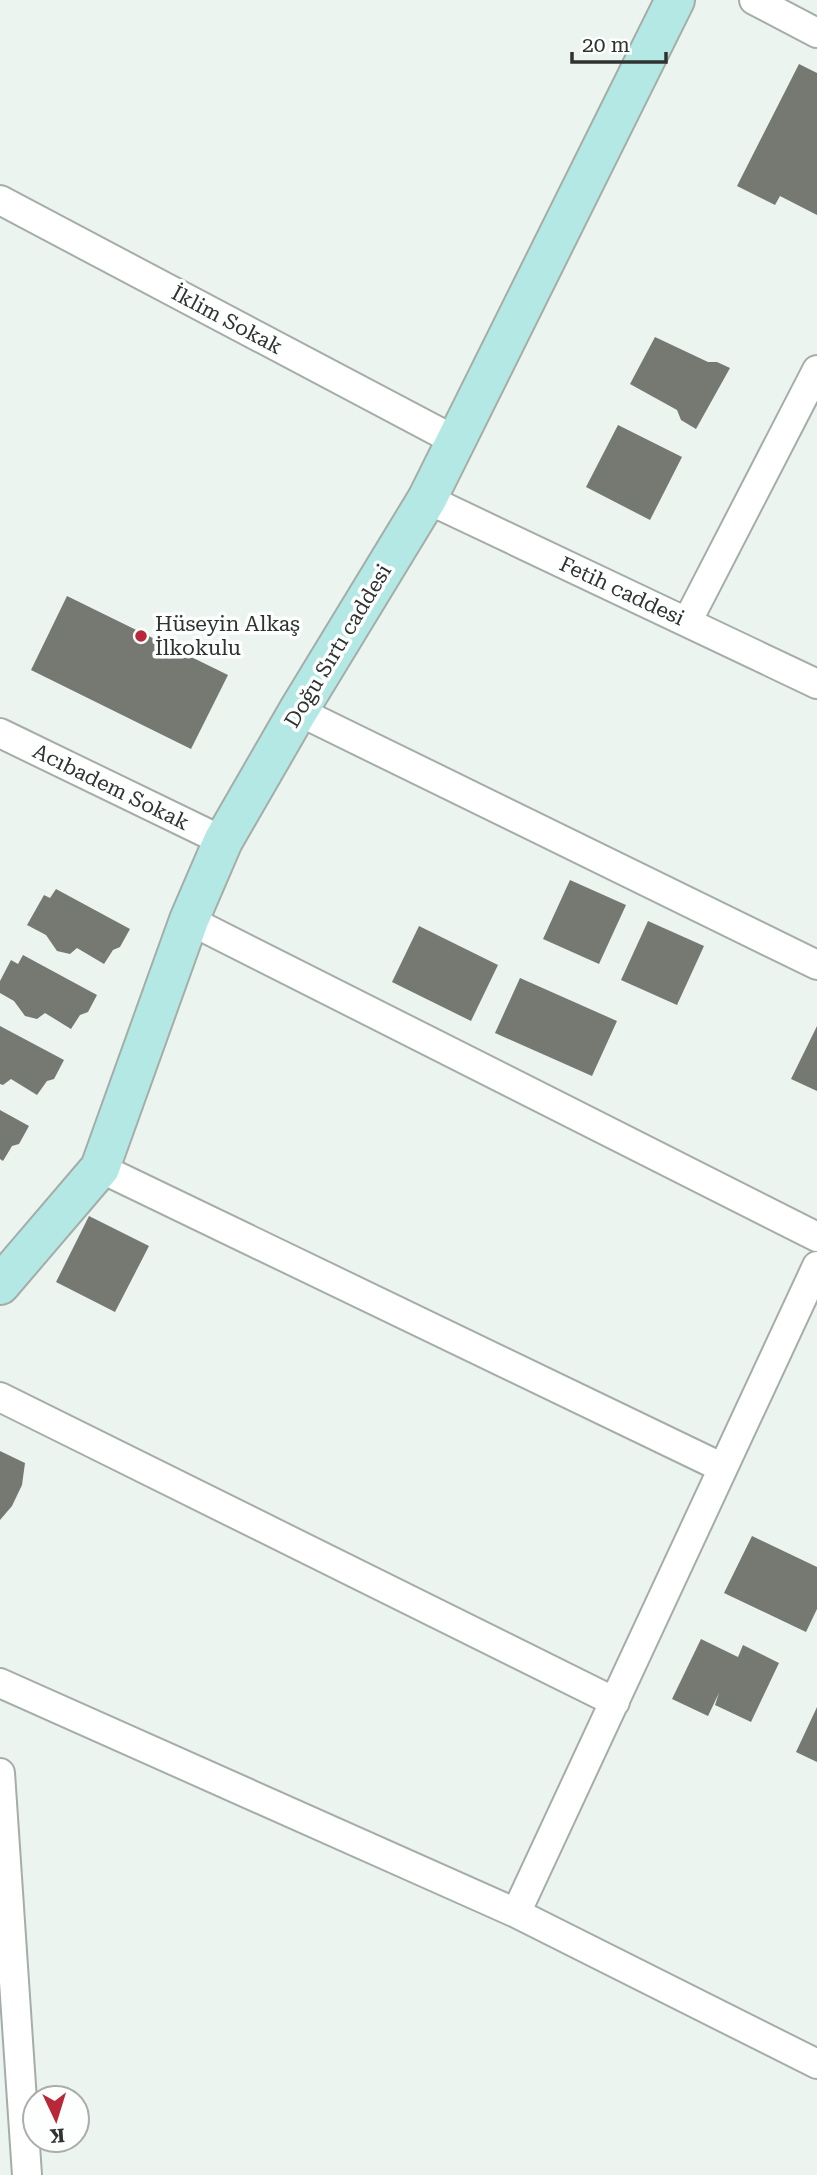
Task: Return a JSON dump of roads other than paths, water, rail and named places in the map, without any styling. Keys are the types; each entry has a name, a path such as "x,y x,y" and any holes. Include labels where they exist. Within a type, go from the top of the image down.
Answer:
{"street":[{"name":"Doğu Sırtı caddesi","path":"0,1285 100,1168 189,920 223,841 298,710 427,499 675,0"},
{"path":"754,0 817,33"},
{"name":"İklim Sokak","path":"0,200 454,440"},
{"path":"687,622 817,369"},
{"name":"Fetih caddesi","path":"427,499 817,684"},
{"path":"298,710 817,965"},
{"name":"Acıbadem Sokak","path":"0,733 223,841"},
{"path":"189,920 817,1237"},
{"path":"100,1168 723,1468"},
{"path":"516,1913 817,1266"},
{"path":"0,1397 615,1702"},
{"path":"0,1684 516,1913 817,2064"},
{"path":"0,1773 8,2017 27,2175"}],"place":[{"name":"Hüseyin Alkaş İlkokulu","path":"141,636"}]}
